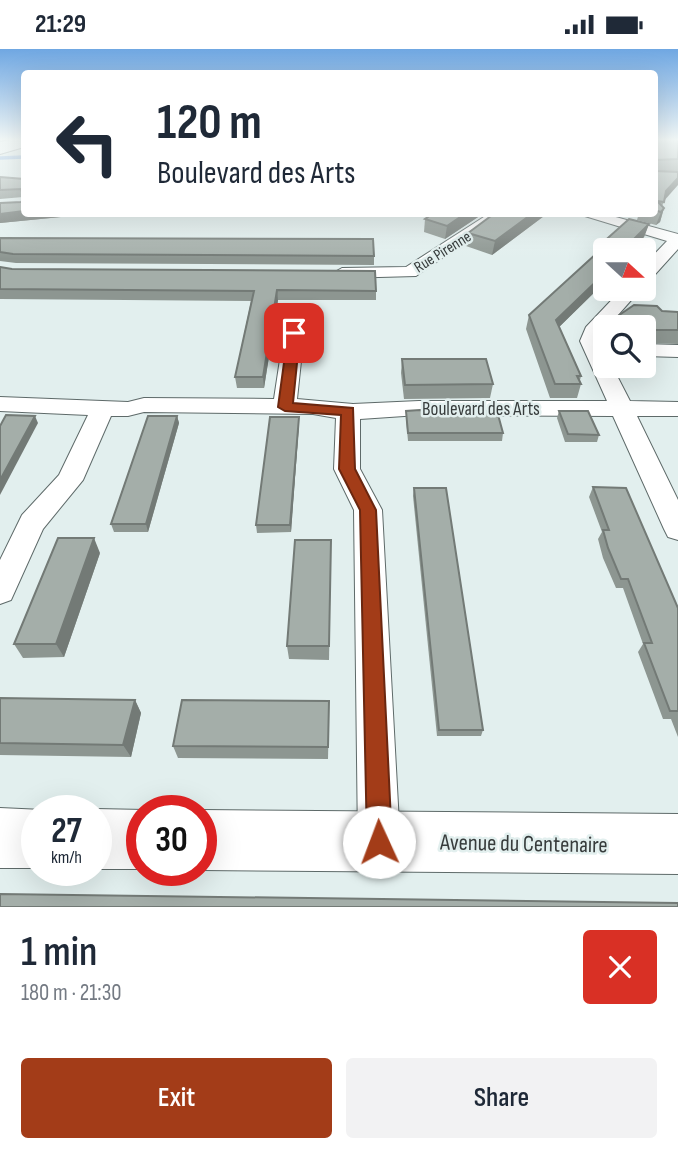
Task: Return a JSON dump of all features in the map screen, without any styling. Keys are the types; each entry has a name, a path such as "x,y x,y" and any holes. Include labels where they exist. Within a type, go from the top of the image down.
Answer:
{"street":[{"name":"Rue Pirenne","path":"326,273 410,272 495,217"},
{"path":"597,217 678,239 656,263"},
{"path":"285,407 294,333"},
{"path":"593,336 590,336 593,351"},
{"path":"656,350 678,351"},
{"path":"606,378 678,529"},
{"name":"Boulevard des Arts","path":"621,378 633,392 678,409"},
{"name":"Boulevard des Arts","path":"0,404 61,405 76,409 128,409 144,405 285,407 348,411 405,411 419,408 678,409"},
{"path":"0,591 32,523 70,480 102,409"},
{"path":"348,411 347,469 368,510 379,842"},
{"path":"0,838 21,838"},
{"name":"Avenue du Centenaire","path":"217,840 678,844"}],"building":[{"path":"0,179 21,179 21,189 0,190"},
{"path":"658,179 677,179 666,191 664,202 658,201"},
{"path":"21,202 21,211 0,214 0,203"},
{"path":"658,202 664,208 661,212 658,211"},
{"path":"428,217 460,217 447,226 425,219"},
{"path":"490,217 528,217 495,241 468,233"},
{"path":"629,219 649,224 635,238 608,238"},
{"path":"0,238 373,239 374,256 13,254 0,252"},
{"path":"593,257 593,284 556,320 581,376 577,376 581,384 555,384 529,315"},
{"path":"0,267 375,271 376,291 277,290 263,377 235,377 254,291 0,289"},
{"path":"634,305 657,306 662,311 678,312 678,330 656,330 656,315 619,315"},
{"path":"402,359 486,359 493,384 405,385"},
{"path":"406,411 497,411 503,433 408,433"},
{"path":"559,411 588,411 599,435 568,434"},
{"path":"6,415 35,416 0,480 0,426"},
{"path":"148,416 177,416 146,524 111,524"},
{"path":"270,417 299,417 290,525 256,525"},
{"path":"593,487 626,488 678,608 678,711 670,711 644,643 652,643 628,579 621,579 608,548 603,530 609,530"},
{"path":"414,488 446,488 483,730 439,730"},
{"path":"58,538 94,538 56,644 14,644"},
{"path":"295,540 331,540 329,646 287,646"},
{"path":"0,698 135,700 123,745 0,743"},
{"path":"182,700 329,701 328,747 173,746"},
{"path":"0,894 678,903 678,907 0,907"}],"route":[{"path":"294,333 285,407 348,411 347,469 368,510 379,842"}]}
